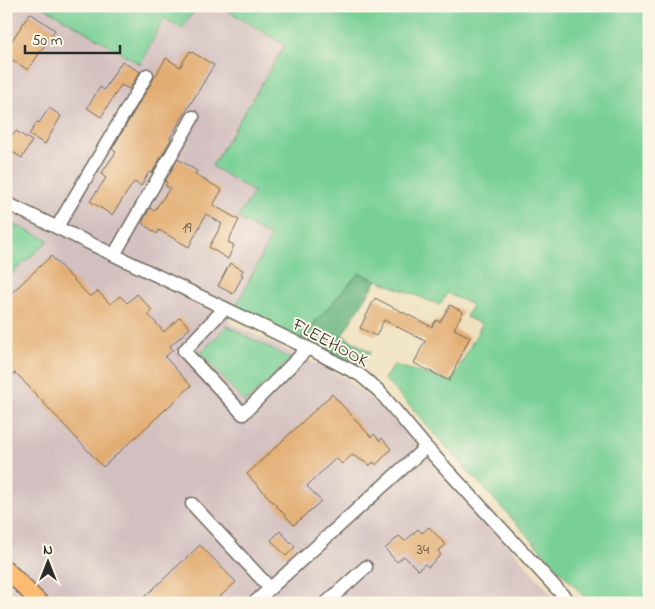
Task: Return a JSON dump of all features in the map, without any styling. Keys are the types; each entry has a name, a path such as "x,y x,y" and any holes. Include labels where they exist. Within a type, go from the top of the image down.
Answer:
{"main road":[{"path":"6,569 40,603"}],"street":[{"path":"57,227 147,75"},
{"path":"114,255 193,117"},
{"name":"FLEEHOOK","path":"6,203 308,348 360,375 379,391 426,447 570,603"},
{"path":"225,308 184,351 243,414 308,348"},
{"path":"254,603 426,447"},
{"path":"192,504 268,590 274,603"},
{"path":"326,603 366,567"}],"shaded area":[{"path":"6,6 42,6 140,64 164,18 182,29 197,6 220,6 285,45 212,166 255,192 271,237 228,322 347,379 383,410 433,459 559,603 6,603"}],"green space":[{"path":"42,6 197,6 182,29 164,18 140,64"},
{"path":"220,6 649,6 649,603 590,603 384,379 394,365 452,381 482,324 466,317 472,305 447,293 440,305 359,273 299,340 234,310 271,237 238,218 254,192 212,166 285,45"},
{"path":"6,221 49,240 6,279"},
{"path":"359,273 377,280 342,335 371,352 357,368 299,340"},
{"path":"227,326 291,359 245,403 201,353"}],"building":[{"path":"30,13 55,30 28,70 6,56 6,39 11,42"},
{"path":"190,51 214,65 170,138 152,173 149,172 141,186 134,182 112,215 90,201 106,178 101,174 116,152 112,149 166,58 180,67"},
{"path":"122,61 140,72 129,89 121,85 101,117 87,108 100,87 104,90"},
{"path":"49,108 61,116 45,144 29,135"},
{"path":"16,131 32,141 22,158 6,148 6,142 12,133 14,134"},
{"path":"178,159 197,171 195,174 222,190 213,205 239,220 228,242 234,245 228,259 209,247 222,224 206,214 189,247 159,230 157,234 142,223 150,208 154,211 170,188 165,186 167,183 165,181"},
{"path":"51,256 90,297 98,291 110,304 120,296 127,303 137,294 152,310 148,314 164,332 180,317 190,328 170,346 173,350 165,357 191,386 103,467 16,373 6,377 6,298"},
{"path":"230,263 243,270 241,274 243,275 233,294 218,286"},
{"path":"375,298 432,327 436,320 440,322 450,305 463,312 454,329 470,337 449,381 414,363 425,341 384,320 376,336 360,328"},
{"path":"332,394 371,437 374,434 380,441 382,438 391,449 376,465 374,462 370,465 352,455 342,464 336,458 307,486 321,501 294,525 247,474"},
{"path":"429,527 446,545 438,551 441,555 428,567 425,564 418,570 404,556 397,562 385,549 399,536 405,541 418,529 422,533"},
{"path":"280,531 295,547 286,556 271,540"},
{"path":"200,545 236,582 213,603 138,603"}]}
